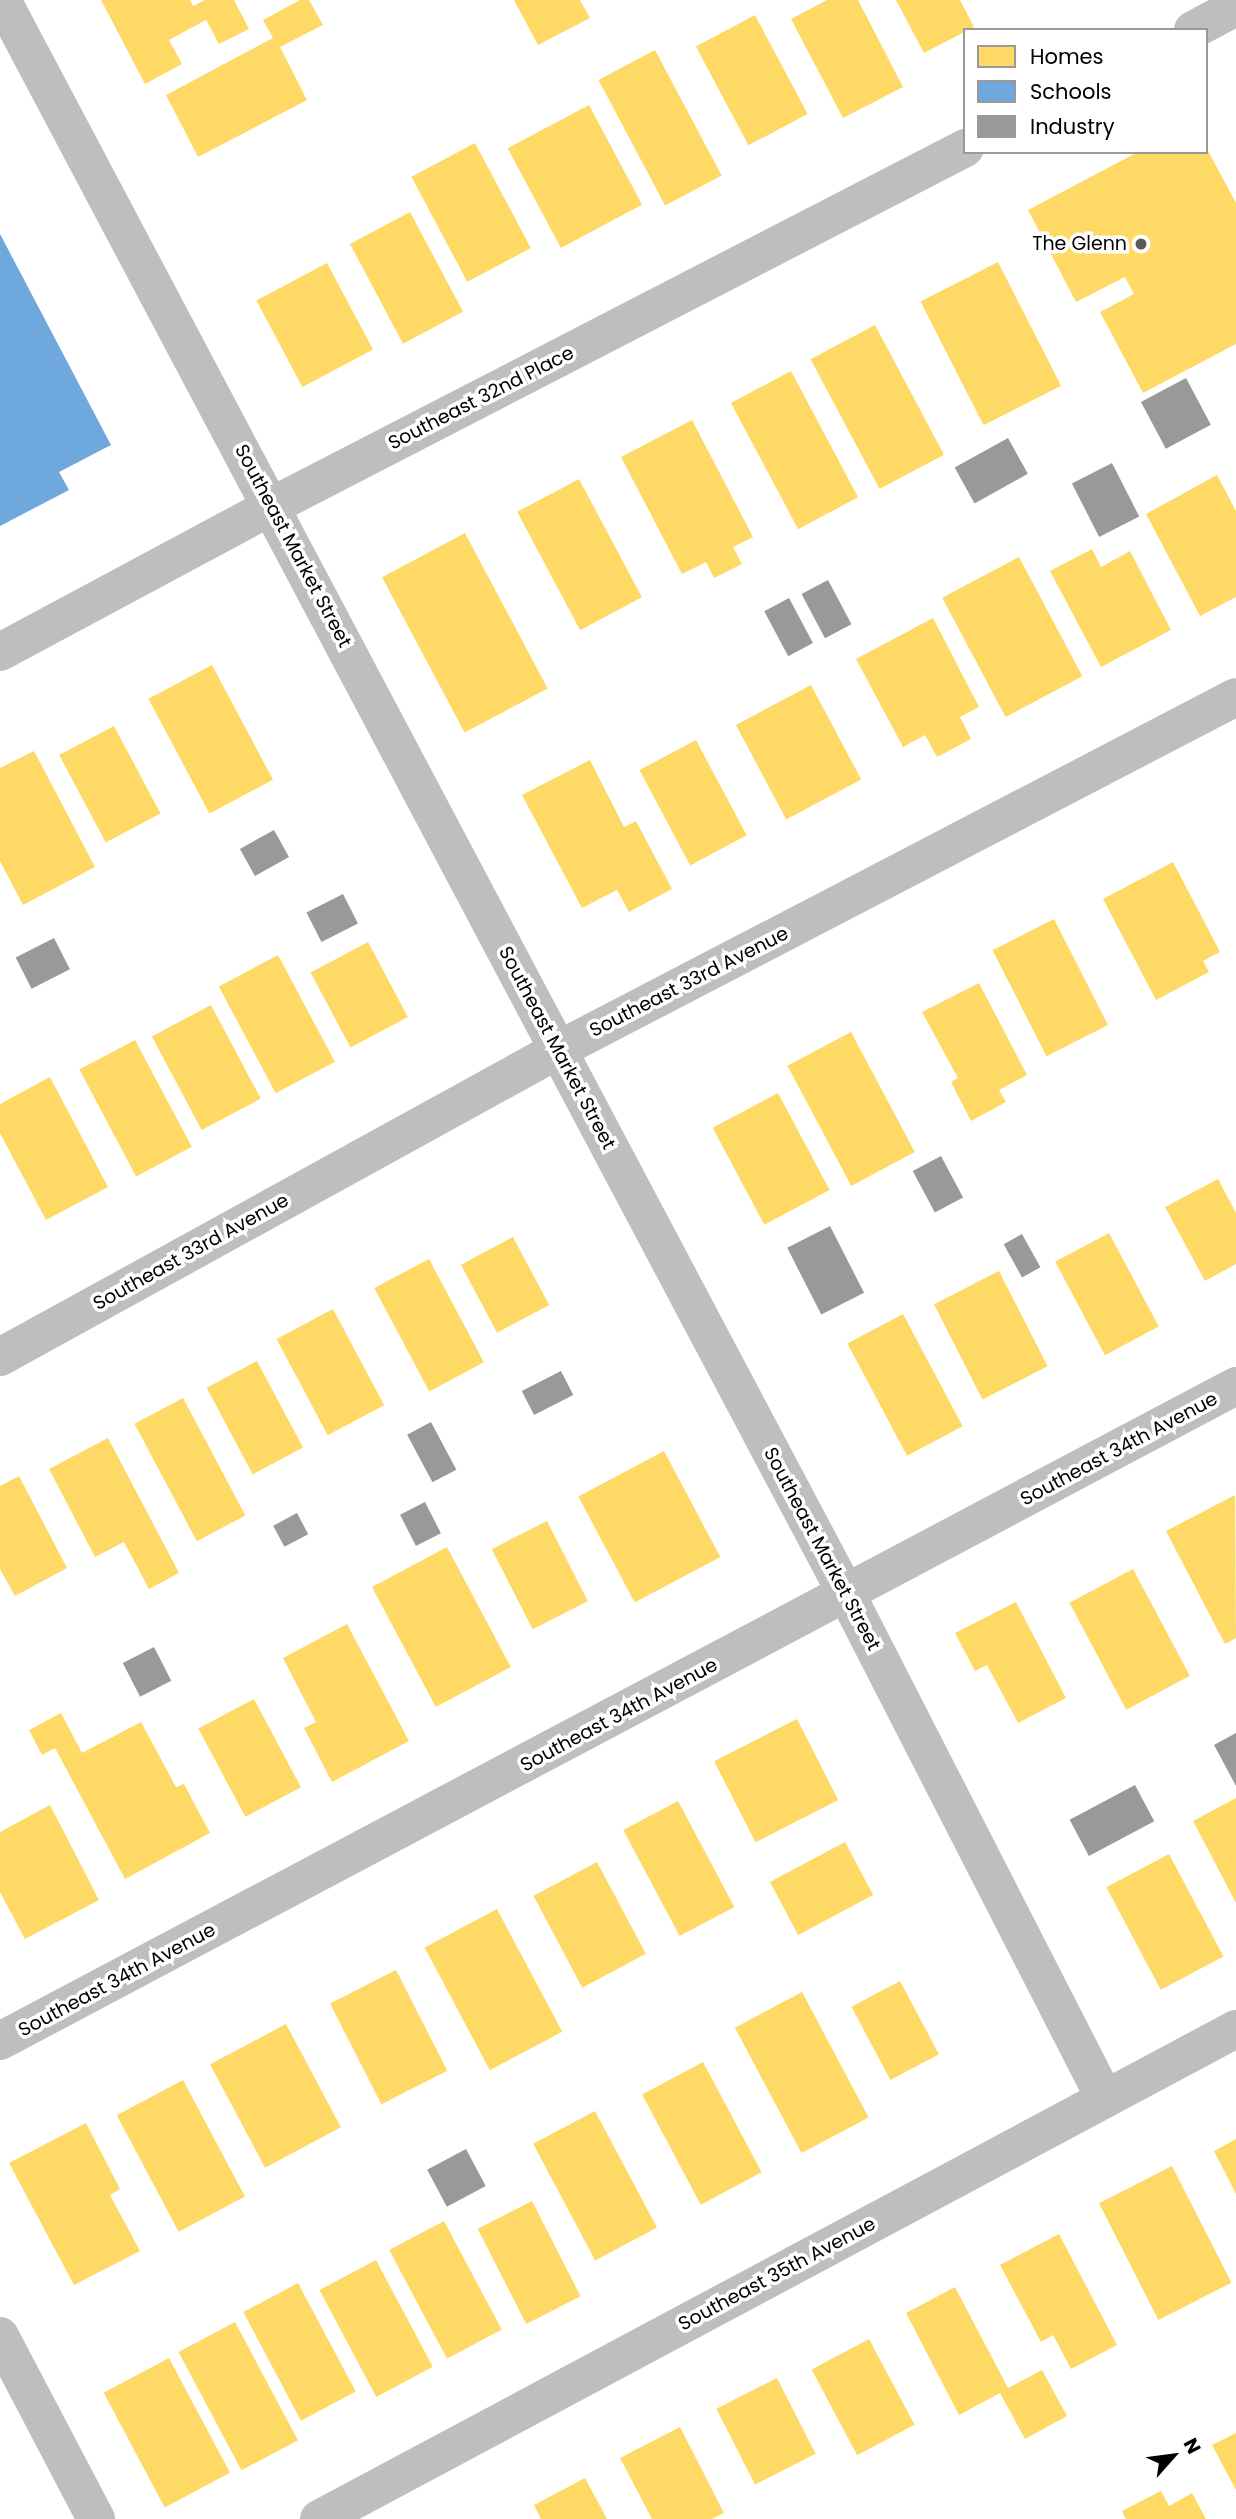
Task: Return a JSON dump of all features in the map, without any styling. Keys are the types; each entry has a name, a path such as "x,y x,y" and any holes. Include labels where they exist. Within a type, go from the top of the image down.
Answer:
{"street":[{"name":"Southeast Market Street","path":"2,0 847,1595 1105,2099"},
{"path":"1197,28 1236,7"},
{"name":"Southeast 32nd Place","path":"0,652 272,506 963,149"},
{"name":"Southeast 33rd Avenue","path":"0,1357 558,1050 1236,697"},
{"name":"Southeast 34th Avenue","path":"0,2041 847,1595 1236,1386"},
{"name":"Southeast 35th Avenue","path":"319,2519 1236,2029"},
{"path":"0,2336 96,2519"}],"building: Homes":[{"path":"101,0 190,0 193,6 205,0 234,0 249,29 219,44 206,20 169,40 182,64 145,84"},
{"path":"300,0 309,0 323,25 280,47 307,100 198,157 166,95 273,38 263,20"},
{"path":"514,0 580,0 590,18 538,45"},
{"path":"827,0 858,0 903,87 843,118 791,19"},
{"path":"896,0 960,0 974,27 963,28 963,33 924,53"},
{"path":"755,15 808,114 748,145 696,46"},
{"path":"655,50 722,175 665,205 598,80"},
{"path":"589,105 642,205 561,248 508,148"},
{"path":"475,143 531,248 467,282 411,177"},
{"name":"The Glenn","path":"1208,151 1236,203 1236,344 1143,393 1100,312 1134,294 1125,277 1076,302 1028,210 1134,154 1208,154"},
{"path":"410,212 463,312 403,344 350,244"},
{"path":"998,262 1061,386 984,425 920,301"},
{"path":"327,263 373,350 302,387 256,301"},
{"path":"875,325 944,455 880,489 811,359"},
{"path":"791,371 858,497 798,529 731,403"},
{"path":"692,420 753,537 733,547 742,564 714,578 706,562 682,574 621,457"},
{"path":"1217,475 1236,511 1236,597 1200,616 1146,514"},
{"path":"579,479 642,597 580,630 517,512"},
{"path":"465,533 548,688 465,733 382,577"},
{"path":"1092,549 1101,567 1130,551 1171,630 1101,667 1050,571"},
{"path":"1019,557 1082,676 1006,717 942,598"},
{"path":"933,618 979,707 960,717 971,739 937,757 925,735 903,747 856,659"},
{"path":"212,665 273,780 209,814 148,699"},
{"path":"811,685 861,779 786,819 736,725"},
{"path":"114,726 160,813 106,843 59,755"},
{"path":"696,740 747,835 690,865 639,770"},
{"path":"34,751 95,867 23,905 0,861 0,768"},
{"path":"590,760 624,827 636,821 672,889 629,912 617,890 582,908 522,795"},
{"path":"1173,862 1220,952 1203,961 1209,972 1156,1000 1103,899"},
{"path":"1054,919 1108,1025 1047,1056 993,950"},
{"path":"368,942 408,1017 351,1048 311,973"},
{"path":"278,955 335,1062 276,1093 219,986"},
{"path":"979,983 1027,1075 999,1090 1006,1102 971,1121 951,1082 958,1078 922,1012"},
{"path":"211,1005 261,1099 202,1130 152,1036"},
{"path":"851,1032 915,1152 851,1186 787,1066"},
{"path":"135,1040 192,1147 136,1176 79,1070"},
{"path":"50,1077 108,1187 46,1220 0,1133 0,1104"},
{"path":"778,1093 830,1190 764,1225 713,1128"},
{"path":"1218,1179 1236,1213 1236,1264 1205,1281 1165,1207"},
{"path":"1109,1233 1159,1327 1105,1355 1055,1262"},
{"path":"513,1237 549,1305 497,1333 461,1265"},
{"path":"429,1259 484,1362 429,1391 374,1288"},
{"path":"999,1271 1048,1366 983,1399 934,1304"},
{"path":"333,1309 384,1405 328,1435 276,1339"},
{"path":"903,1314 963,1426 907,1456 847,1344"},
{"path":"257,1361 303,1448 253,1474 207,1388"},
{"path":"183,1398 245,1515 197,1541 134,1424"},
{"path":"108,1438 179,1573 149,1589 124,1542 95,1557 49,1469"},
{"path":"664,1451 720,1557 635,1602 578,1497"},
{"path":"19,1476 67,1568 15,1596 0,1569 0,1486"},
{"path":"1235,1495 1236,1638 1225,1644 1166,1531"},
{"path":"547,1521 588,1601 533,1629 492,1549"},
{"path":"447,1547 511,1667 436,1707 372,1587"},
{"path":"1133,1569 1190,1676 1126,1710 1069,1603"},
{"path":"1016,1602 1066,1698 1018,1723 987,1665 975,1671 955,1633"},
{"path":"347,1624 409,1741 332,1782 304,1728 316,1722 283,1658"},
{"path":"254,1699 301,1787 245,1817 198,1729"},
{"path":"61,1713 82,1753 141,1722 176,1787 184,1784 210,1833 125,1879 55,1748 42,1755 29,1730"},
{"path":"797,1719 838,1800 755,1842 714,1761"},
{"path":"1236,1798 1236,1903 1193,1821"},
{"path":"678,1801 734,1907 680,1936 623,1830"},
{"path":"50,1805 99,1900 25,1939 0,1892 0,1832"},
{"path":"845,1842 873,1895 798,1935 770,1882"},
{"path":"1169,1854 1223,1956 1161,1990 1106,1887"},
{"path":"597,1862 646,1954 582,1988 533,1896"},
{"path":"497,1909 562,2032 490,2070 425,1947"},
{"path":"396,1970 447,2071 381,2104 330,2004"},
{"path":"900,1981 939,2054 890,2080 851,2007"},
{"path":"802,1992 869,2117 802,2153 735,2028"},
{"path":"286,2024 341,2127 265,2168 210,2064"},
{"path":"703,2062 762,2172 701,2205 642,2094"},
{"path":"183,2080 245,2197 179,2232 117,2115"},
{"path":"595,2111 657,2228 595,2260 533,2144"},
{"path":"86,2123 120,2189 110,2195 140,2251 74,2285 9,2163"},
{"path":"1236,2139 1236,2194 1214,2151"},
{"path":"1172,2166 1231,2283 1158,2320 1099,2203"},
{"path":"532,2201 581,2296 526,2324 478,2229"},
{"path":"444,2221 502,2330 447,2359 389,2250"},
{"path":"1059,2234 1117,2345 1071,2369 1053,2335 1041,2342 1000,2265"},
{"path":"376,2260 433,2367 376,2397 319,2290"},
{"path":"298,2283 356,2392 301,2421 243,2312"},
{"path":"955,2287 1008,2388 1042,2370 1067,2416 1025,2439 1000,2393 959,2415 906,2313"},
{"path":"235,2322 298,2440 241,2470 178,2352"},
{"path":"869,2339 915,2425 857,2455 812,2370"},
{"path":"169,2358 230,2473 165,2508 104,2393"},
{"path":"777,2378 816,2454 755,2485 716,2409"},
{"path":"680,2427 724,2513 712,2519 652,2519 620,2458"},
{"path":"1236,2433 1236,2490 1212,2445"},
{"path":"585,2478 607,2519 541,2519 534,2505"},
{"path":"1161,2491 1169,2506 1192,2493 1206,2519 1126,2519 1122,2511"}],"building: Schools":[{"path":"0,234 111,445 59,472 69,490 0,526"}],"building: Industry":[{"path":"1186,378 1211,425 1166,449 1141,402"},
{"path":"1008,438 1028,474 975,503 955,468"},
{"path":"1112,463 1139,516 1099,537 1072,483"},
{"path":"828,580 851,624 825,638 802,594"},
{"path":"789,598 813,643 788,656 764,611"},
{"path":"274,830 289,857 255,876 240,849"},
{"path":"343,894 358,923 321,942 306,913"},
{"path":"54,938 70,969 32,989 16,958"},
{"path":"941,1156 963,1197 935,1213 913,1171"},
{"path":"830,1226 864,1293 821,1315 787,1248"},
{"path":"1022,1234 1040,1267 1022,1277 1004,1244"},
{"path":"561,1371 573,1395 534,1415 522,1391"},
{"path":"431,1422 456,1470 433,1482 407,1435"},
{"path":"425,1502 441,1533 416,1546 400,1515"},
{"path":"297,1513 308,1534 284,1547 273,1526"},
{"path":"154,1647 171,1681 140,1697 123,1663"},
{"path":"1236,1733 1236,1786 1214,1745"},
{"path":"1135,1785 1154,1821 1089,1856 1070,1820"},
{"path":"466,2149 486,2186 447,2207 427,2170"}],"place":[{"name":"The Glenn","path":"1141,244"}]}
